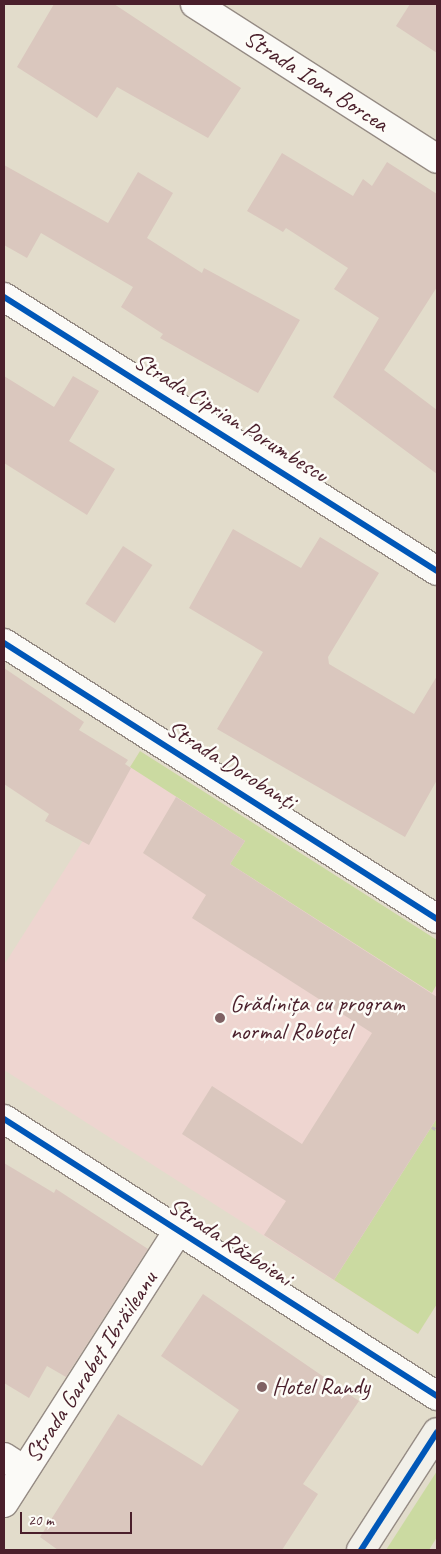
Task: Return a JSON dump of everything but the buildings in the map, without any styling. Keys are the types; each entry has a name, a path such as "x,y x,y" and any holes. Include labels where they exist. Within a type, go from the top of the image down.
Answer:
{"main road":[{"path":"361,1550 437,1432"}],"street":[{"name":"Strada Ioan Borcea","path":"195,4 437,159"},
{"name":"Strada Ciprian Porumbescu","path":"4,297 437,571"},
{"name":"Strada Dorobanți","path":"4,643 437,919"},
{"name":"Strada Războieni","path":"4,1119 437,1396"},
{"name":"Strada Garabet Ibrăileanu","path":"4,1503 14,1464 178,1231"}],"path":[{"path":"432,1127 437,1130"}],"shaded area":[{"name":"Grădinița cu program normal Roboțel","path":"140,751 437,940 437,1304 418,1334 4,1070 4,965"}],"green space":[{"path":"140,751 437,940 437,984 432,993 230,864 245,841 130,767"},
{"path":"437,1118 437,1304 418,1334 334,1280"},
{"path":"437,1471 437,1537 429,1550 386,1550"}],"cycle path":[{"path":"4,297 437,571"},
{"path":"4,643 437,919"},
{"path":"4,1119 437,1396"},
{"path":"361,1550 437,1432"}],"place":[{"name":"Grădinița cu program normal Roboțel","path":"220,1018"},
{"name":"Hotel Randy","path":"262,1387"}]}
